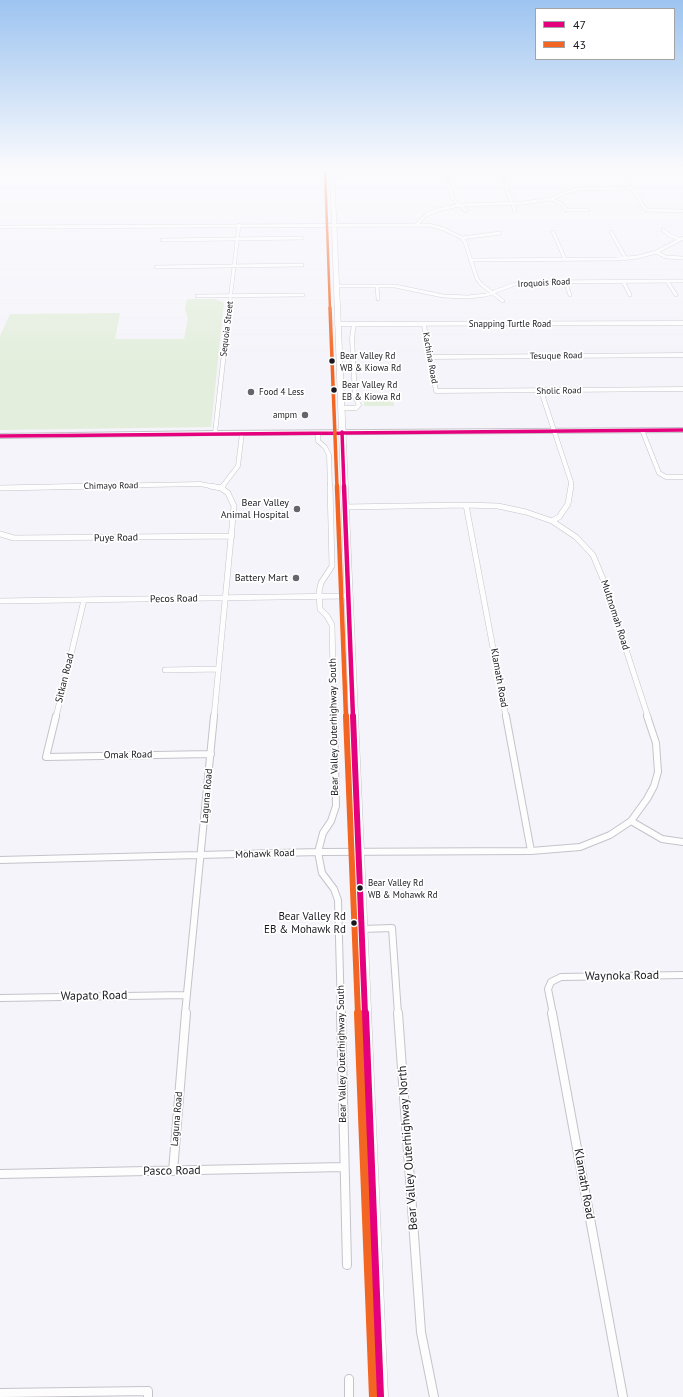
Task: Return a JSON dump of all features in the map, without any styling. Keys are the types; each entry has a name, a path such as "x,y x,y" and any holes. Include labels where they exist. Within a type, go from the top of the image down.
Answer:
{"main road":[{"path":"333,235 380,1397"}],"street":[{"name":"Sequoia Street","path":"215,433 237,235"},
{"path":"456,235 462,238 465,242 476,279 503,301"},
{"path":"462,238 483,235"},
{"path":"554,235 565,259"},
{"path":"613,235 626,259"},
{"path":"670,235 681,239"},
{"path":"162,240 302,238"},
{"path":"470,260 638,258 656,252 681,239"},
{"path":"656,252 666,257 683,258"},
{"path":"156,267 302,265"},
{"path":"564,281 570,295"},
{"path":"623,281 630,295"},
{"path":"667,281 676,295"},
{"name":"Iroquois Road","path":"335,286 400,287 455,297 478,296 525,282 683,281"},
{"path":"377,286 378,299"},
{"path":"197,296 303,295"},
{"name":"Snapping Turtle Road","path":"338,324 424,325 683,323"},
{"path":"341,408 356,408 359,405 356,401 355,391 352,338 354,324"},
{"name":"Kachina Road","path":"424,325 436,392"},
{"name":"Tesuque Road","path":"430,358 683,354"},
{"name":"Sholic Road","path":"436,392 683,390"},
{"path":"541,391 571,482 571,492 568,504 559,517 552,521"},
{"path":"642,430 659,473 666,478 683,477"},
{"path":"0,436 683,430"},
{"path":"221,488 238,466 242,433"},
{"path":"318,433 318,441 325,447 329,455 332,566 320,583 319,597"},
{"name":"Chimayo Road","path":"0,488 200,484 221,488"},
{"name":"Laguna Road","path":"173,1171 187,995 232,536 234,506 228,493 221,488"},
{"name":"Multnomah Road","path":"345,507 466,505 498,506 526,512 552,521 576,537 596,561 656,743 658,772 654,786 647,799 631,820 610,835 580,847 531,851"},
{"name":"Klamath Road","path":"466,505 531,851"},
{"name":"Puye Road","path":"0,534 14,538 232,536"},
{"name":"Pecos Road","path":"0,600 348,596"},
{"name":"Bear Valley Outerhighway South","path":"319,597 320,609 327,616 332,625 336,806 331,821 323,833 318,852 322,872 334,889 338,900 340,915 347,1265"},
{"name":"Sitkan Road","path":"46,756 84,600"},
{"path":"165,670 218,669"},
{"name":"Omak Road","path":"46,756 211,754"},
{"path":"631,820 662,839 683,842"},
{"name":"Mohawk Road","path":"0,860 318,852 531,851"},
{"name":"Bear Valley Outerhighway North","path":"362,929 392,928 421,1332 434,1397"},
{"name":"Waynoka Road","path":"560,978 683,975"},
{"name":"Klamath Road","path":"560,978 551,982 548,989 623,1397"},
{"name":"Wapato Road","path":"0,998 187,995"},
{"name":"Pasco Road","path":"0,1174 344,1166"},
{"path":"348,1379 349,1397"},
{"path":"0,1394 148,1394"}],"green space":[{"path":"187,299 215,299 224,303 211,427 0,430 0,336 10,314 120,313 115,339 184,339 188,318 185,309"},
{"path":"393,400 394,406 364,406 364,401"}],"transit line":[{"name":"43","path":"328,235 373,1397"},
{"name":"47","path":"0,436 683,430"},
{"name":"47","path":"342,432 380,1397"}],"place":[{"name":"Bear Valley Rd WB & Kiowa Rd","path":"332,361"},
{"name":"Bear Valley Rd EB & Kiowa Rd","path":"334,390"},
{"name":"Food 4 Less","path":"251,392"},
{"name":"ampm","path":"305,415"},
{"name":"Bear Valley Animal Hospital","path":"297,509"},
{"name":"Battery Mart","path":"296,578"},
{"name":"Bear Valley Rd WB & Mohawk Rd","path":"360,888"},
{"name":"Bear Valley Rd EB & Mohawk Rd","path":"354,923"}]}
